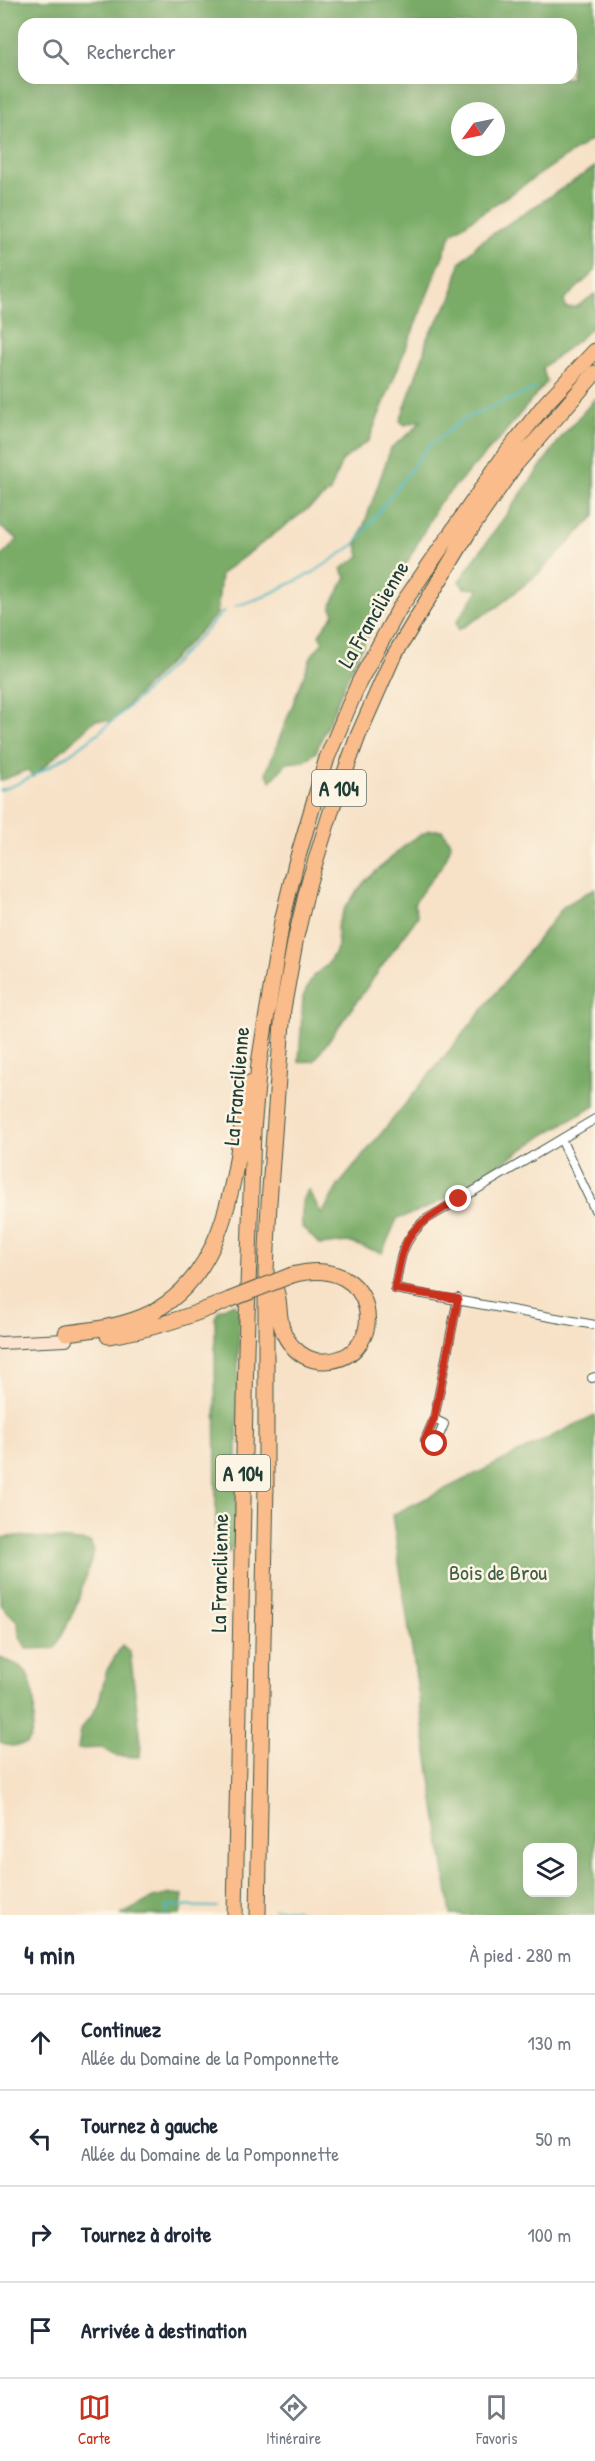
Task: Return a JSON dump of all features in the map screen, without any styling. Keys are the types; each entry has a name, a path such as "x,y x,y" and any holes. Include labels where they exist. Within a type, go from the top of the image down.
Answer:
{"highway":[{"name":"La Francilienne","path":"235,1915 246,1350 253,1130 263,1032 280,931 296,863 327,758 359,682 399,609 498,465 546,404 595,351"},
{"name":"La Francilienne","path":"258,1915 266,1494 266,1272 276,1079 283,1009 309,882 358,736 392,659 468,533 515,465 595,373"},
{"path":"66,1336 123,1324 155,1310 184,1289 203,1263 224,1219 254,1045 263,1032"},
{"path":"66,1336 135,1332 159,1327 183,1319 229,1300 292,1275 309,1270 334,1273 348,1281 362,1296 367,1310 368,1326 361,1342 349,1354 332,1361 321,1362 300,1354 281,1328 276,1289 266,1272"}],"main road":[{"path":"0,1336 66,1336"},
{"path":"0,1343 66,1336"}],"street":[{"path":"595,1119 425,1220 405,1242 400,1256 395,1289 595,1325"},
{"path":"561,1139 595,1210"},
{"path":"434,1419 458,1299"}],"green space":[{"path":"0,0 595,0 595,137 452,233 369,440 342,461 330,492 221,574 217,614 112,721 95,720 33,777 27,770 0,781 0,558 18,539 0,527"},
{"path":"595,167 595,271 564,300 566,308 576,307 595,294 595,323 582,337 542,368 547,381 501,437 439,503 355,660 316,752 305,761 287,763 271,781 266,773 312,655 323,642 319,634 334,614 331,605 346,577 341,569 360,556 357,545 391,448 422,420 405,425 400,421 427,338 452,297 460,263 480,242"},
{"path":"595,399 595,516 539,573 497,607 458,630 456,623 479,589 464,588 459,581 563,435"},
{"path":"430,830 442,830 451,844 445,860 414,904 418,916 314,1061 299,1062 303,997 313,976 327,965 338,947 337,926 345,908 364,882 410,841"},
{"path":"595,888 595,1106 554,1129 459,1191 419,1212 397,1219 382,1253 348,1242 320,1245 302,1227 302,1203 308,1190 322,1214 338,1186 480,1013 564,906"},
{"path":"234,1303 239,1310 236,1539 229,1553 216,1533 215,1318 219,1310"},
{"name":"Bois de Brou","path":"595,1415 595,1915 451,1915 392,1515"},
{"path":"17,1536 90,1542 94,1551 75,1609 55,1648 27,1649 19,1635 18,1622 0,1604 0,1538"},
{"path":"122,1645 130,1652 141,1742 140,1757 117,1756 102,1748 78,1749 81,1730 98,1705 107,1670"},
{"path":"0,1658 22,1668 31,1683 34,1717 31,1737 27,1744 11,1746 0,1742"},
{"path":"171,1894 183,1895 180,1915 121,1915 153,1898"}],"waterway":[{"path":"236,606 263,597 314,572 354,545 427,448 462,420 536,388"},
{"path":"0,790 15,785 64,758 113,721 137,700 224,611"},
{"path":"167,1915 167,1906 217,1907"},
{"path":"274,1909 297,1910"}],"route":[{"path":"435,1444 425,1440 434,1419 458,1299 395,1289 400,1256 405,1242 425,1220 459,1199"}]}
